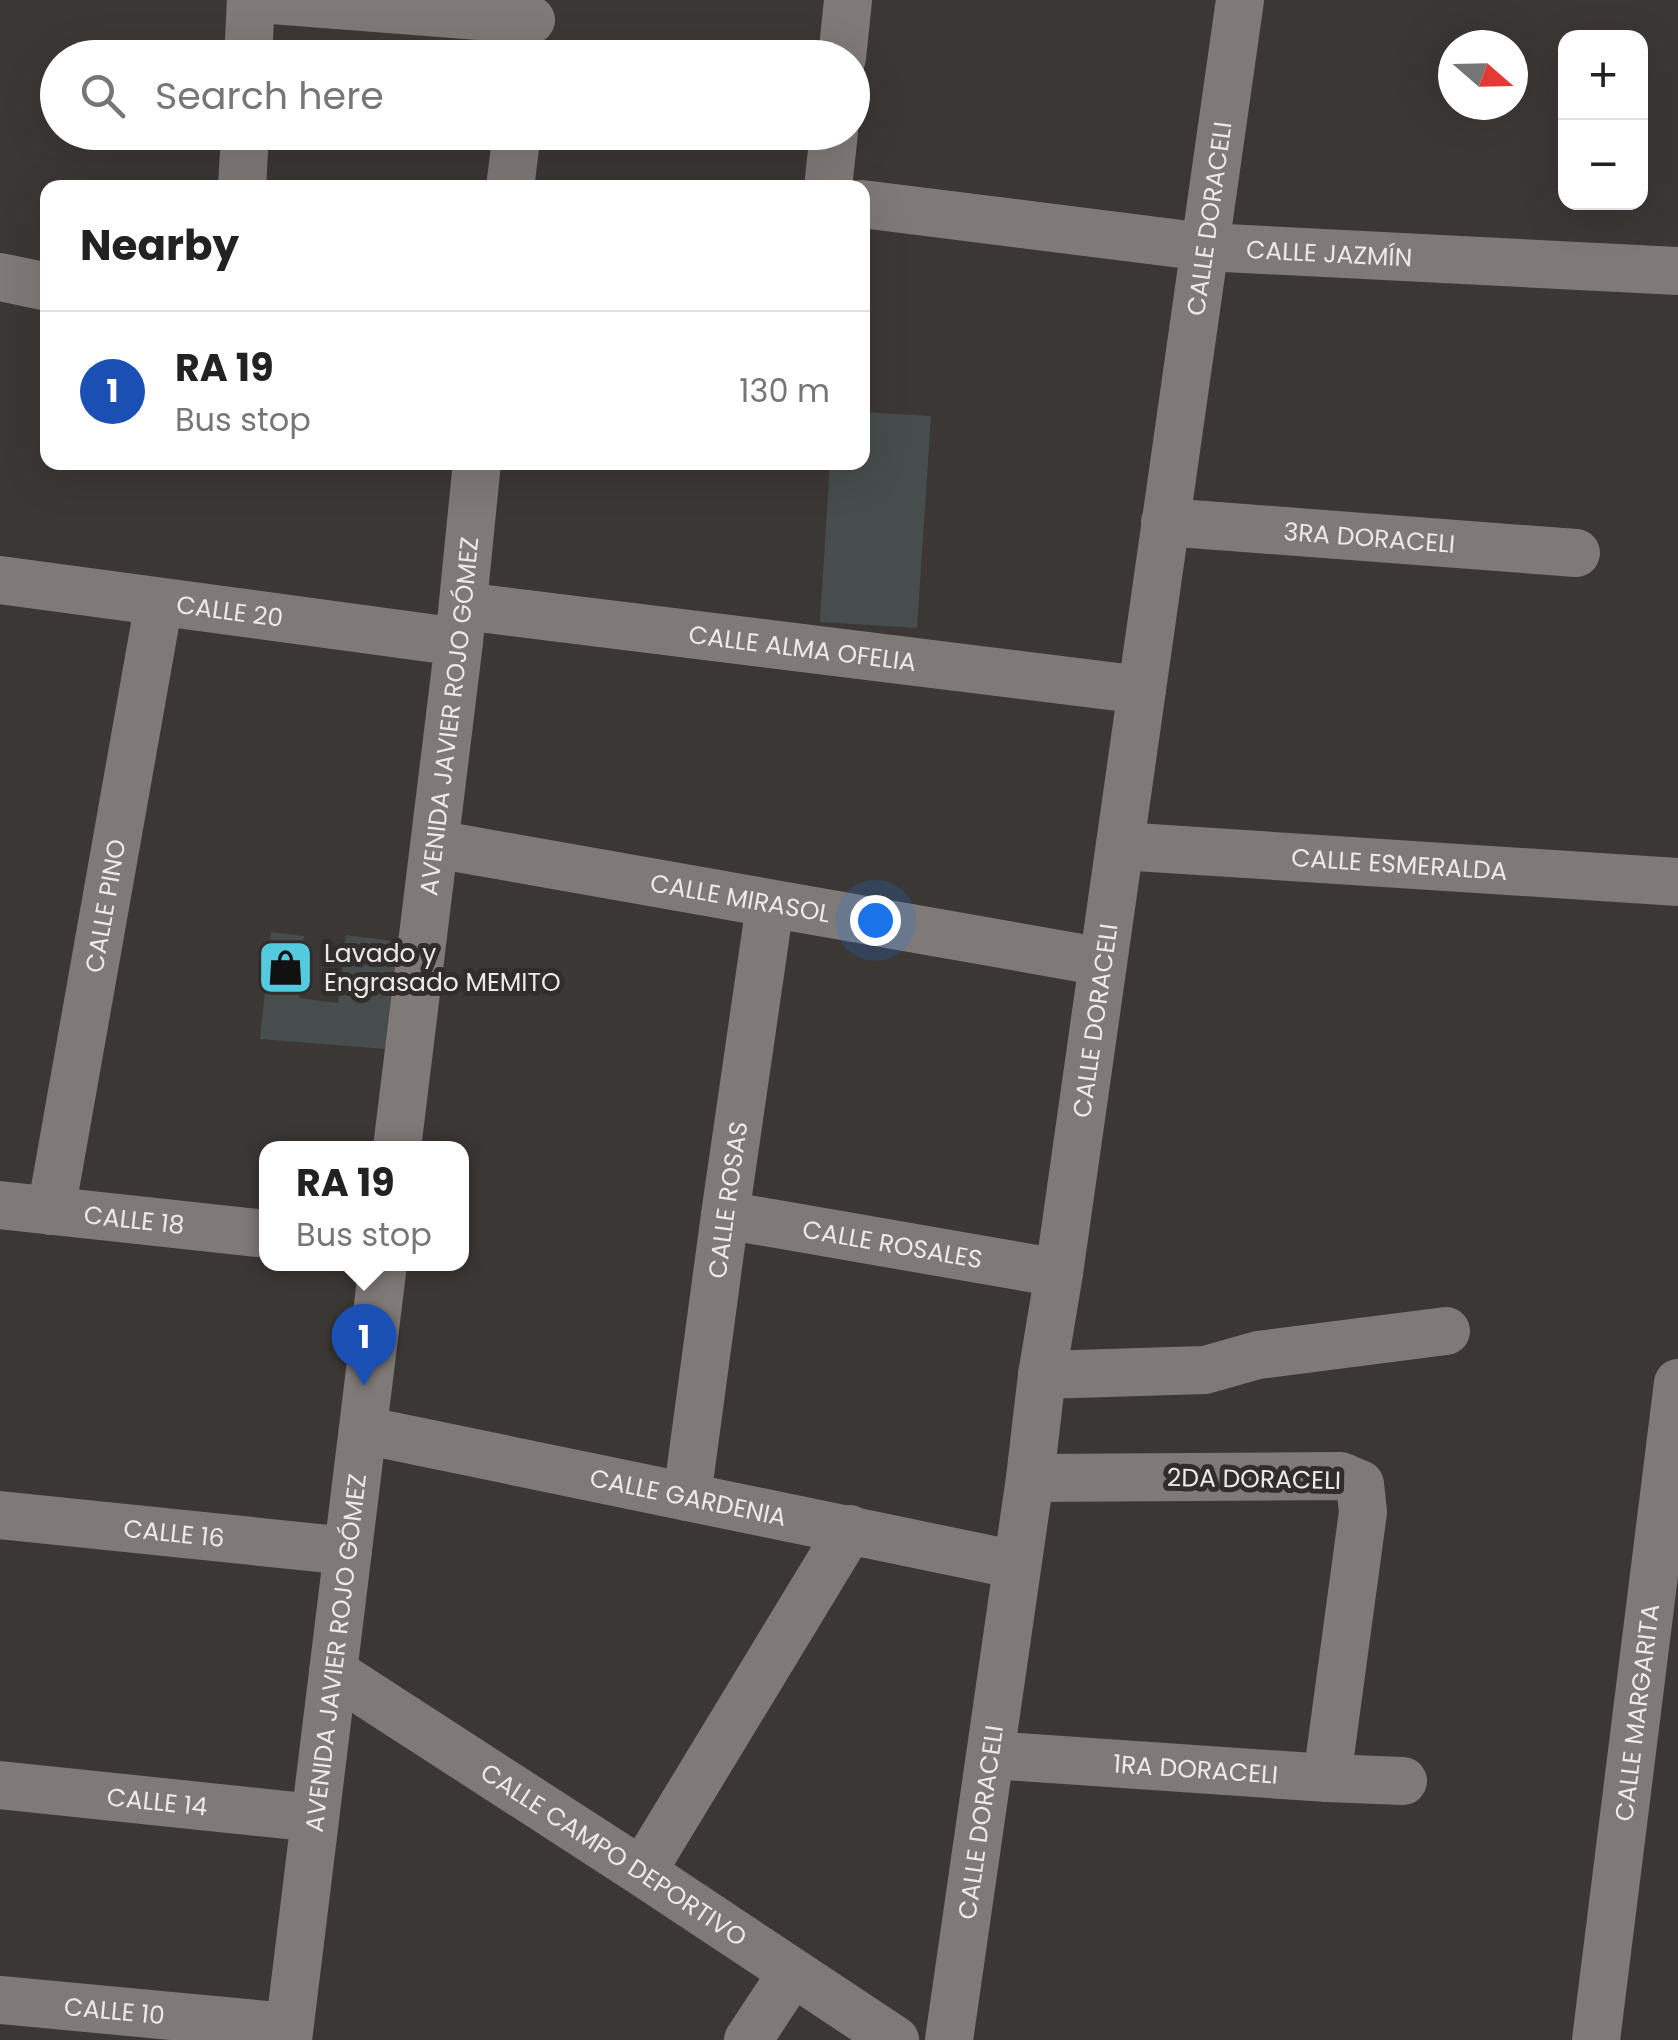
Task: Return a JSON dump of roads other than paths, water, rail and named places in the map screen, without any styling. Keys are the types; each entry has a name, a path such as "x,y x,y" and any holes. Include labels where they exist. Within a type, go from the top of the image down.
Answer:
{"street":[{"path":"249,40 251,0"},
{"path":"272,0 530,26"},
{"path":"844,40 848,0"},
{"name":"CALLE DORACELI","path":"950,2040 1240,0"},
{"path":"242,180 244,150"},
{"path":"511,180 514,150"},
{"path":"829,180 832,150"},
{"name":"CALLE JAZMÍN","path":"870,205 1205,246 1678,271"},
{"path":"0,277 40,284"},
{"name":"AVENIDA JAVIER ROJO GÓMEZ","path":"399,1141 476,470"},
{"name":"3RA DORACELI","path":"1165,522 1576,552"},
{"name":"CALLE 20","path":"0,580 160,602 461,624"},
{"name":"CALLE PINO","path":"52,1211 160,602"},
{"name":"CALLE ALMA OFELIA","path":"461,624 1142,690"},
{"name":"CALLE MIRASOL","path":"434,844 1103,962"},
{"name":"CALLE ESMERALDA","path":"1120,846 1678,882"},
{"name":"CALLE ROSAS","path":"687,1497 770,905"},
{"name":"CALLE 18","path":"0,1205 259,1233"},
{"name":"CALLE ROSALES","path":"725,1214 1059,1273"},
{"name":"AVENIDA JAVIER ROJO GÓMEZ","path":"288,2034 382,1271"},
{"path":"1042,1375 1206,1370 1258,1355 1446,1332"},
{"name":"CALLE MARGARITA","path":"1596,2040 1672,1481 1678,1382"},
{"name":"CALLE GARDENIA","path":"362,1430 1017,1564"},
{"name":"2DA DORACELI","path":"1030,1478 1341,1476 1360,1484 1362,1512 1327,1778"},
{"name":"CALLE 16","path":"0,1515 348,1551"},
{"path":"642,1872 850,1529"},
{"name":"CALLE CAMPO DEPORTIVO","path":"333,1672 895,2040"},
{"name":"1RA DORACELI","path":"991,1756 1402,1781"},
{"name":"CALLE 14","path":"0,1785 315,1818"},
{"path":"748,2040 792,1974"},
{"name":"CALLE 10","path":"0,2000 288,2034"}],"place":[{"name":"Lavado y Engrasado MEMITO","path":"285,967"},
{"name":"RA 19","path":"364,1386"}]}
